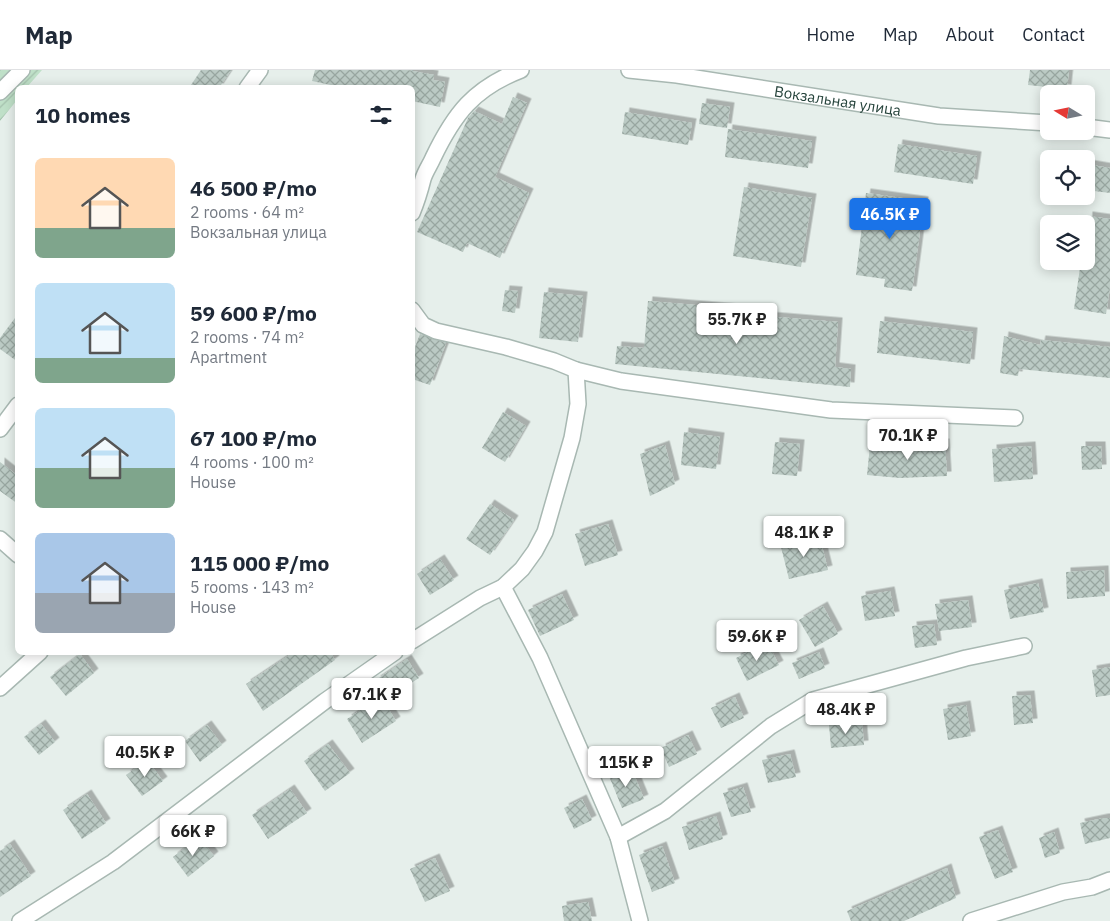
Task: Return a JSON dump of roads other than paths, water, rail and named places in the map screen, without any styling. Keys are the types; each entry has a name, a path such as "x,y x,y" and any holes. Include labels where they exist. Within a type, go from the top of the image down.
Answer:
{"street":[{"path":"0,92 22,70"},
{"path":"249,85 260,70"},
{"path":"415,206 420,194 423,178 444,134 460,111 472,98 521,70"},
{"name":"Вокзальная улица","path":"629,70 742,85 939,116 1040,122"},
{"path":"1095,128 1110,130"},
{"path":"415,314 423,325 436,331 522,352 554,361 576,370 621,381 831,410 1015,418"},
{"path":"415,639 480,598 503,587 522,569 545,532 573,430 579,390 576,370"},
{"path":"0,429 15,409"},
{"path":"0,540 15,552"},
{"path":"503,587 540,658 618,837 640,921"},
{"path":"618,837 665,811 766,730 813,700 966,658 1024,646"},
{"path":"0,688 37,655"},
{"path":"20,921 129,850 324,701 391,655"},
{"path":"971,921 1110,880"}]}
